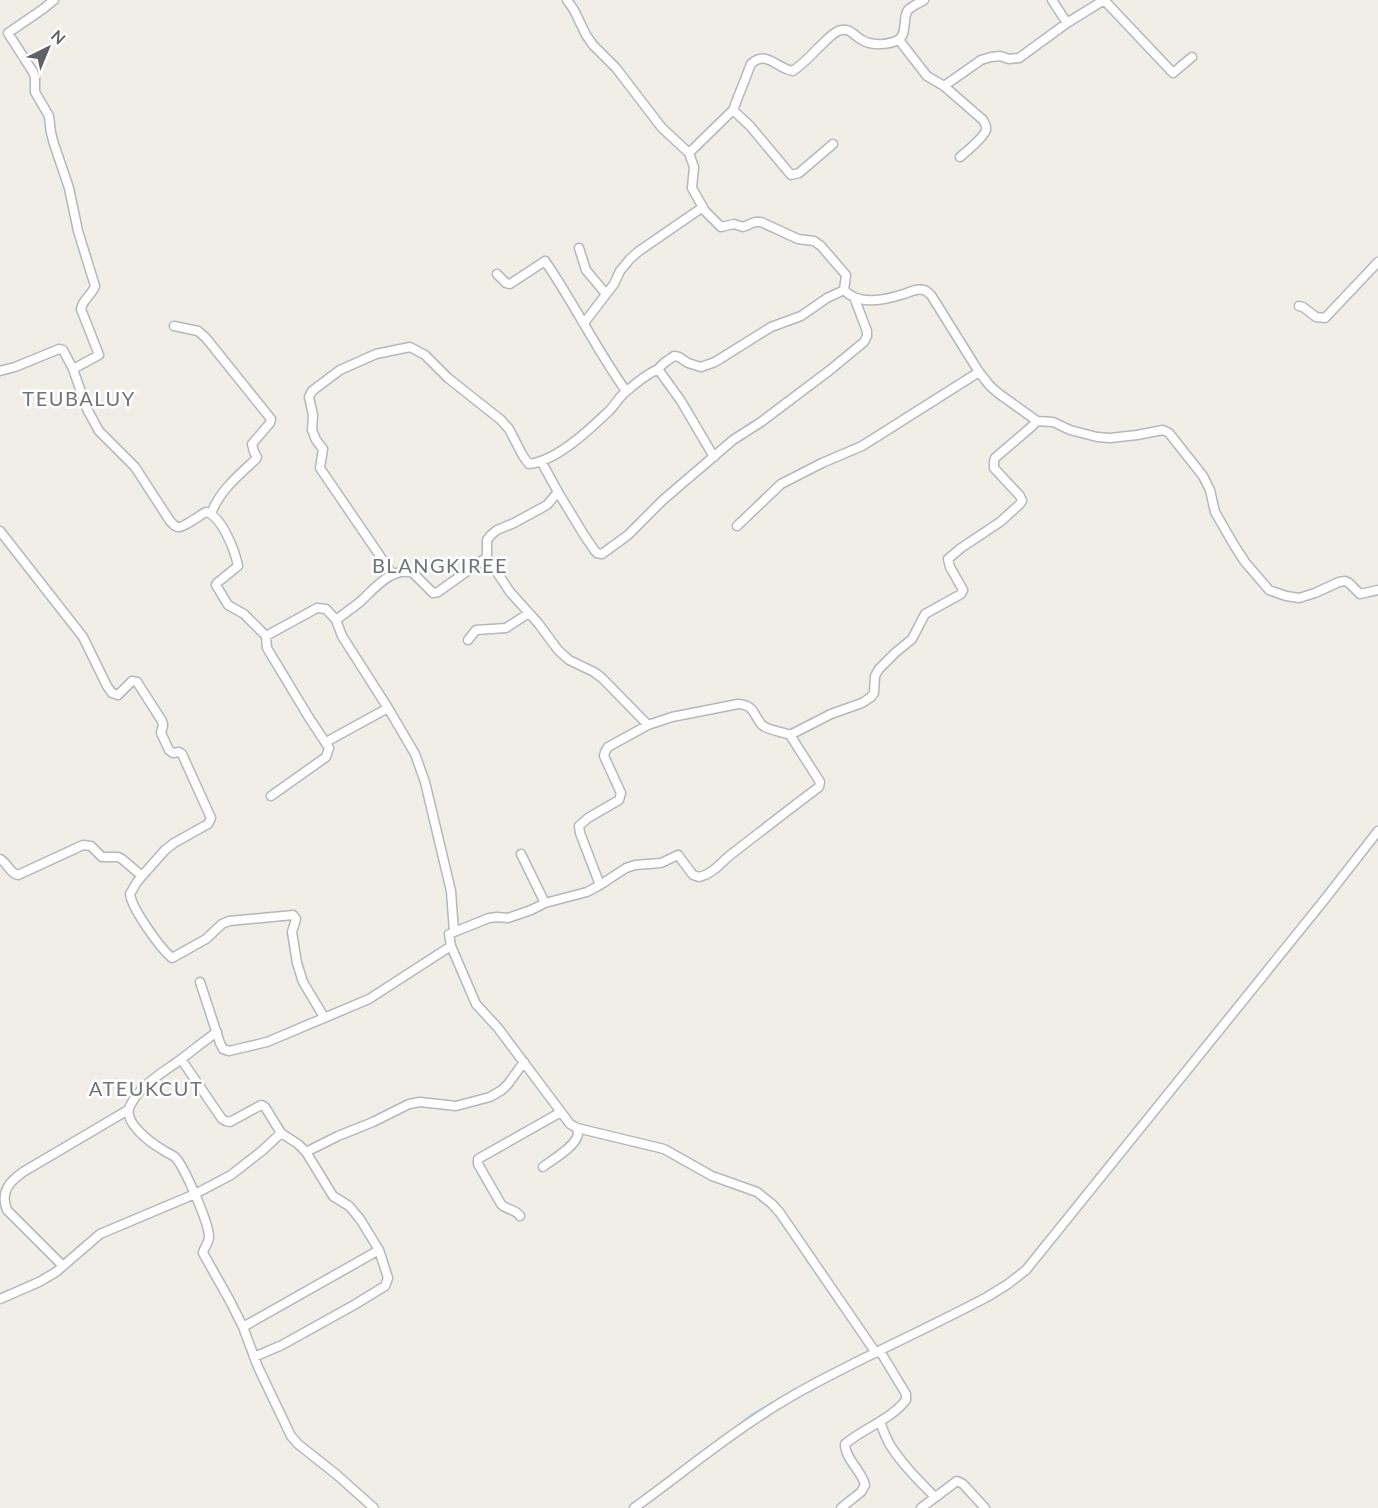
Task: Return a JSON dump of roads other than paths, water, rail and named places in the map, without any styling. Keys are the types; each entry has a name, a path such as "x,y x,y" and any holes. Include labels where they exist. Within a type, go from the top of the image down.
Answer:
{"street":[{"path":"54,0 4,35 35,77 35,92 49,116 51,132 69,188 78,231 95,286 81,309 99,355 73,369"},
{"path":"567,0 593,45 616,68 653,117 689,153 694,167 692,188 703,207 721,227 734,224 743,227 761,222 798,239 814,241 846,276 844,290"},
{"path":"689,153 733,110 751,64 757,59 765,58 788,70 793,70 828,38 839,30 846,29 861,40 874,44 899,40 903,34 907,12 924,0"},
{"path":"1052,0 1067,22"},
{"path":"944,86 981,60 1000,56 1009,59 1019,58 1067,22 1104,0 1173,73 1192,57"},
{"path":"899,40 927,76 944,86 983,120 986,130 960,157"},
{"path":"733,110 750,126 791,175 799,173 833,144"},
{"path":"584,323 615,284 620,271 630,259 703,207"},
{"path":"579,248 586,270 606,294"},
{"path":"496,274 510,284 544,261 584,323 609,368 626,391"},
{"path":"1299,306 1316,317 1325,318 1378,262"},
{"path":"844,290 854,297 867,300 879,300 917,290 927,292 990,386 1037,421 1053,422 1070,430 1097,437 1110,438 1167,431 1203,476 1210,490 1215,512 1234,545 1269,590 1299,598 1345,581 1360,594 1378,590"},
{"path":"393,575 320,468 324,449 313,435 311,425 313,415 309,397 312,390 340,370 376,354 410,347 426,355 448,378 501,420 509,429 529,464 552,456 572,444 611,409 626,391 674,357 701,367 715,362 771,327 801,315 844,290"},
{"path":"541,461 595,550 602,554 628,535 663,500 733,440 830,370 864,342 867,332 854,297"},
{"path":"174,326 198,331 272,419 252,444 256,459 226,488 214,505 211,514"},
{"path":"0,371 58,349 63,350 73,369 87,409 99,431 135,467 170,521 180,527 204,513 211,514 224,529 238,563 237,568 217,583 216,587 228,605 244,614 266,636 267,648 329,748 326,757 272,796"},
{"path":"658,369 681,401 714,457"},
{"path":"737,526 781,484 862,446 980,372"},
{"path":"600,885 579,826 588,818 619,800 621,793 604,756 608,747 648,725 672,717 738,704 750,707 767,729 790,735 871,697 879,669 916,634 925,614 961,594 963,590 948,559 1000,522 1022,501 994,468 994,462 995,458 1037,421"},
{"path":"558,492 547,506 490,535 487,540 487,557 510,591 558,650 569,660 602,678 648,725"},
{"path":"0,531 83,636 112,693 118,695 132,681 137,682 162,721 161,733 170,750 173,753 182,754 211,818 208,824 165,850 137,882 130,894 132,903 157,941 172,958 206,939 222,924 229,921 293,915 296,920 292,932 297,963 303,982 324,1017"},
{"path":"336,620 359,603 383,580 399,572 413,573 433,593 438,592 487,557"},
{"path":"266,636 317,608 326,609 336,620 342,636 414,754 425,782 451,891 454,932"},
{"path":"468,640 477,630 506,628 529,612"},
{"path":"326,742 388,708"},
{"path":"790,735 820,785 706,876 699,877 693,874 678,855 661,863 634,865 626,868 587,892 545,903 508,918 489,918 449,934 451,946 476,1004 498,1028 570,1124 577,1128 664,1149 712,1176 757,1192 780,1213 878,1352 906,1394 906,1400 902,1406 880,1422 845,1444 845,1450 865,1485 861,1492 841,1508"},
{"path":"634,1508 750,1422 798,1392 987,1298 1026,1270 1378,831"},
{"path":"0,859 11,872 18,875 83,845 89,845 102,857 122,859 142,876"},
{"path":"521,854 545,903"},
{"path":"201,982 223,1049 229,1051 267,1042 369,999 451,946"},
{"path":"217,1032 144,1087 132,1102 129,1116 136,1128 158,1147 176,1158 195,1194 209,1238 203,1253 243,1327 255,1361 291,1436 374,1508"},
{"path":"181,1059 222,1119 230,1122 261,1105 265,1107 281,1133 306,1152 333,1196 349,1206 360,1219 379,1250 388,1278 385,1286 255,1361"},
{"path":"306,1152 409,1104 420,1102 456,1106 490,1097 508,1084 524,1062"},
{"path":"63,1266 7,1209 3,1202 6,1188 23,1172 129,1110"},
{"path":"520,1216 501,1204 478,1164 478,1159 561,1113"},
{"path":"543,1167 576,1139 577,1128"},
{"path":"0,1299 56,1272 100,1234 195,1194 231,1175 281,1133"},
{"path":"243,1327 379,1250"},
{"path":"880,1422 895,1452 935,1497"},
{"path":"921,1508 954,1482 960,1482 985,1508"}],"waterway":[{"path":"736,1427 751,1415 787,1394"}],"district":[{"name":"TEUBALUY","path":"79,399"},
{"name":"BLANGKIREE","path":"440,566"},
{"name":"ATEUKCUT","path":"146,1089"}]}
